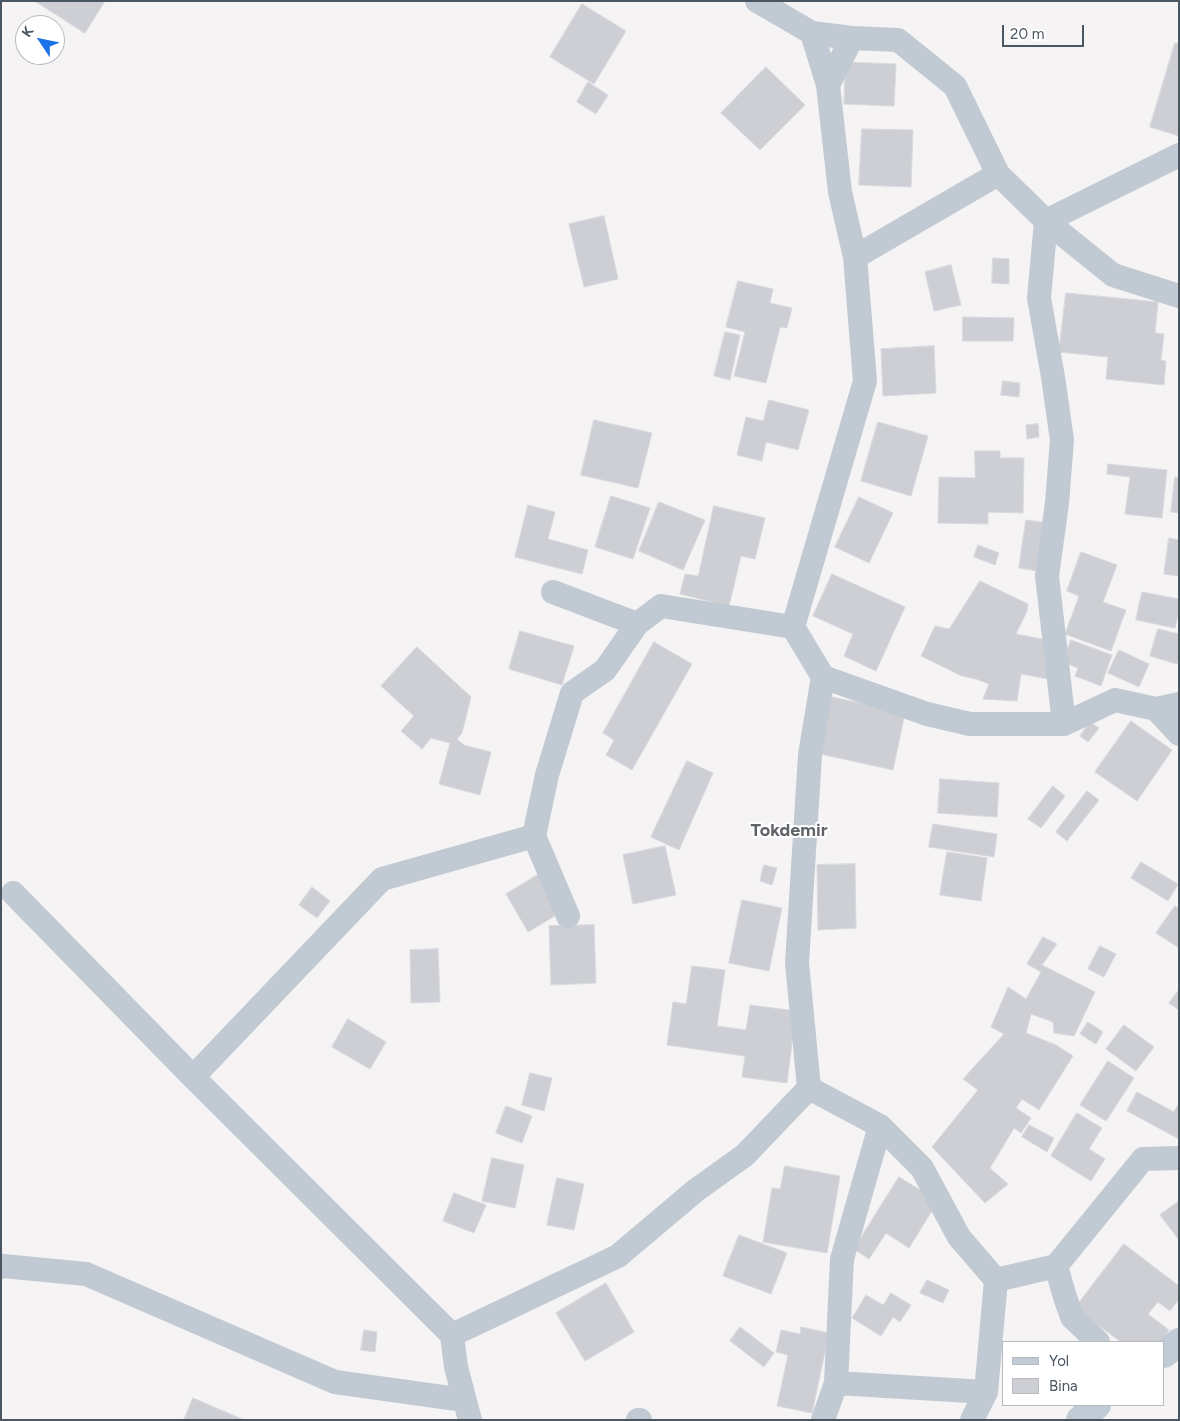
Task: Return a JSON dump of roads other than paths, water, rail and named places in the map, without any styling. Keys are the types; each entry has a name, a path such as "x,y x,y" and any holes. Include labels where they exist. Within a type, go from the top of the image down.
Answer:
{"street":[{"path":"757,1 812,33 852,38 898,40 955,86 998,174 1046,221 1113,275 1179,296"},
{"path":"812,33 828,85 840,192 854,257 865,381 793,628 823,677 927,714 970,724 1064,724 1115,700 1168,707 1179,734"},
{"path":"828,85 852,38"},
{"path":"1046,221 1179,155"},
{"path":"854,257 998,174"},
{"path":"1046,221 1040,298 1062,440 1057,503 1047,576 1064,724"},
{"path":"553,592 637,624"},
{"path":"568,916 534,836 547,775 572,693 606,670 637,624 661,606 793,628"},
{"path":"452,1335 618,1256 695,1191 745,1155 809,1088 797,963 810,755 823,677"},
{"path":"193,1077 382,879 534,836"},
{"path":"1,1267 86,1274 335,1382 467,1410 456,1367 452,1335 193,1077 13,893"},
{"path":"809,1088 880,1126 922,1168 959,1237 996,1280 986,1392 972,1420"},
{"path":"823,1420 836,1383 842,1259 880,1126"},
{"path":"996,1280 1056,1266 1143,1159 1179,1158"},
{"path":"1056,1266 1072,1317 1097,1341"},
{"path":"1165,1353 1179,1342"},
{"path":"836,1383 986,1392"},
{"path":"1080,1420 1096,1406"}],"district":[{"name":"Tokdemir","path":"789,831"}]}
